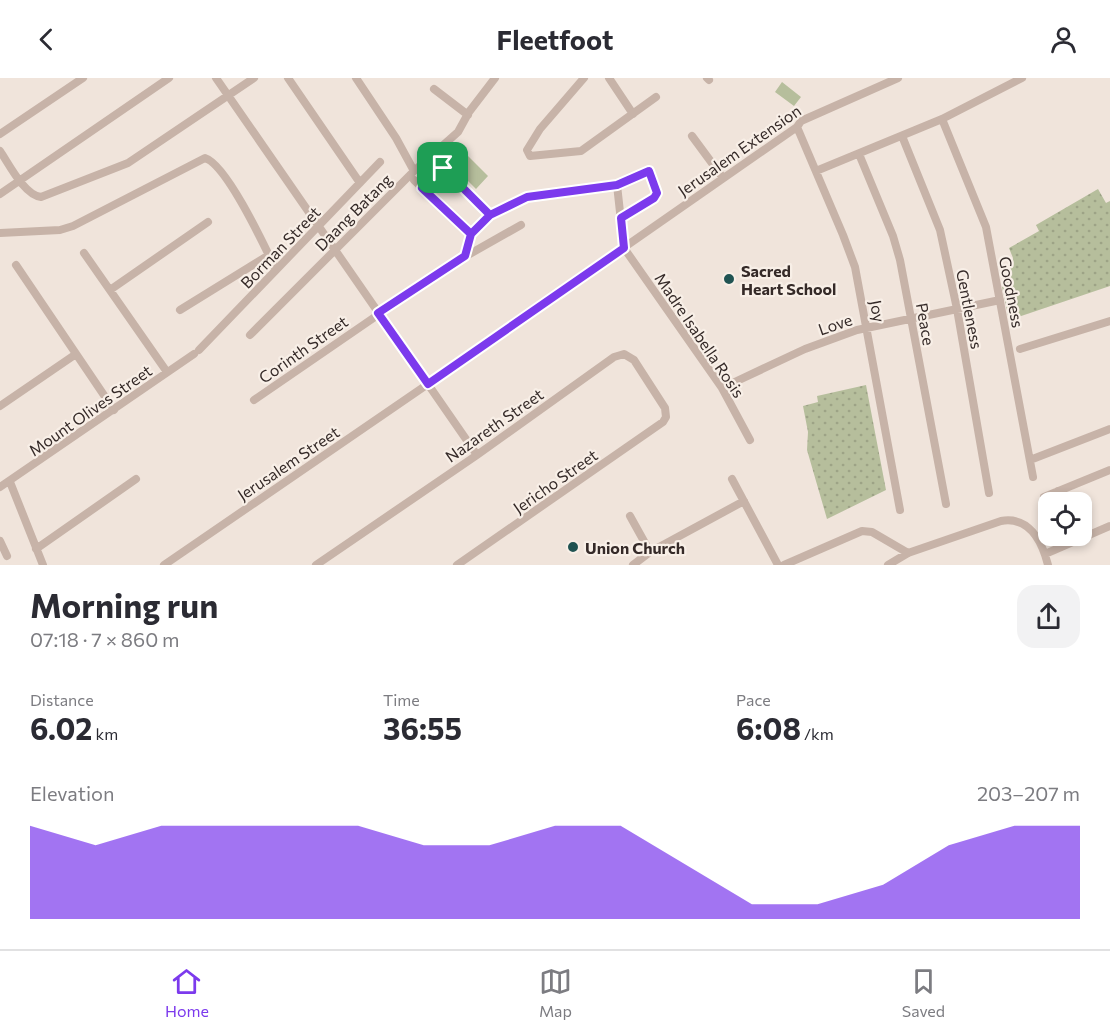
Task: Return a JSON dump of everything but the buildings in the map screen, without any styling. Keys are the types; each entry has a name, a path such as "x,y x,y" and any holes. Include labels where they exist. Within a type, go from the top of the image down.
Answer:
{"street":[{"path":"0,134 83,78"},
{"path":"0,194 170,78"},
{"path":"216,78 477,455"},
{"path":"0,151 33,195 41,197 120,167 254,78"},
{"path":"288,78 360,183"},
{"path":"356,78 396,138 422,188 471,234"},
{"name":"Daang Batang","path":"250,335 334,249 458,132 495,78"},
{"path":"584,78 537,133 527,150 530,156 581,151 656,97"},
{"path":"609,78 633,114"},
{"name":"Jerusalem Extension","path":"428,384 797,127 803,120 898,78"},
{"path":"816,171 942,119 1022,78"},
{"path":"434,89 468,115"},
{"name":"Goodness","path":"942,119 986,227 1033,477"},
{"name":"Joy","path":"797,127 855,267 900,510"},
{"path":"692,136 723,178"},
{"name":"Gentleness","path":"902,136 940,230 957,309 989,494"},
{"path":"422,188 462,150"},
{"name":"Peace","path":"859,154 897,247 946,504"},
{"path":"0,233 60,230 73,226 201,158 214,163 244,205 276,270"},
{"name":"Borman Street","path":"196,352 380,162"},
{"path":"443,168 490,215"},
{"path":"465,256 471,234 490,215 527,197 617,185 649,171 657,193 654,198 621,218"},
{"path":"617,185 618,214 621,218 624,248"},
{"path":"110,290 208,222"},
{"name":"Corinth Street","path":"254,400 378,313 465,256 521,225"},
{"name":"Madre Isabella Rosis","path":"624,248 722,388 750,440"},
{"path":"84,253 167,372"},
{"path":"180,310 269,255"},
{"path":"16,265 114,410"},
{"name":"Love","path":"722,388 805,349 867,327 1000,300"},
{"path":"1020,349 1110,321"},
{"name":"Mount Olives Street","path":"0,487 196,352"},
{"path":"0,406 76,354"},
{"name":"Nazareth Street","path":"316,565 619,355 624,354 634,360 666,408 666,417"},
{"name":"Jerusalem Street","path":"164,565 428,384"},
{"name":"Jericho Street","path":"457,565 659,425 666,417"},
{"path":"1030,460 1110,429"},
{"path":"1058,491 1110,470"},
{"path":"36,549 136,479"},
{"path":"732,479 778,565"},
{"path":"10,482 43,565"},
{"path":"633,565 650,552 744,501"},
{"path":"630,516 650,552"},
{"path":"888,565 897,563 908,552 1010,519 1021,522 1038,540 1048,565"},
{"path":"1092,532 1110,526"},
{"path":"784,565 862,531 872,532 908,552"},
{"path":"0,541 7,556"},
{"path":"1045,554 1060,546"}],"green space":[{"path":"782,82 801,97 794,106 775,92"},
{"path":"465,153 488,176 476,189 452,165"},
{"path":"1098,189 1106,203 1110,201 1110,286 1009,320 1002,287 1008,280 1013,258 1009,248 1039,231 1036,225"},
{"path":"866,385 886,490 827,519 807,450 808,432 803,406 818,402 817,396"}],"place":[{"name":"Sacred Heart School","path":"729,279"},
{"name":"Union Church","path":"573,547"}],"route":[{"path":"443,168 422,188 471,234 490,215 522,199 617,185 649,171 657,195 621,218 624,248 428,384 378,313 465,256 471,234 490,215 443,168"}]}
